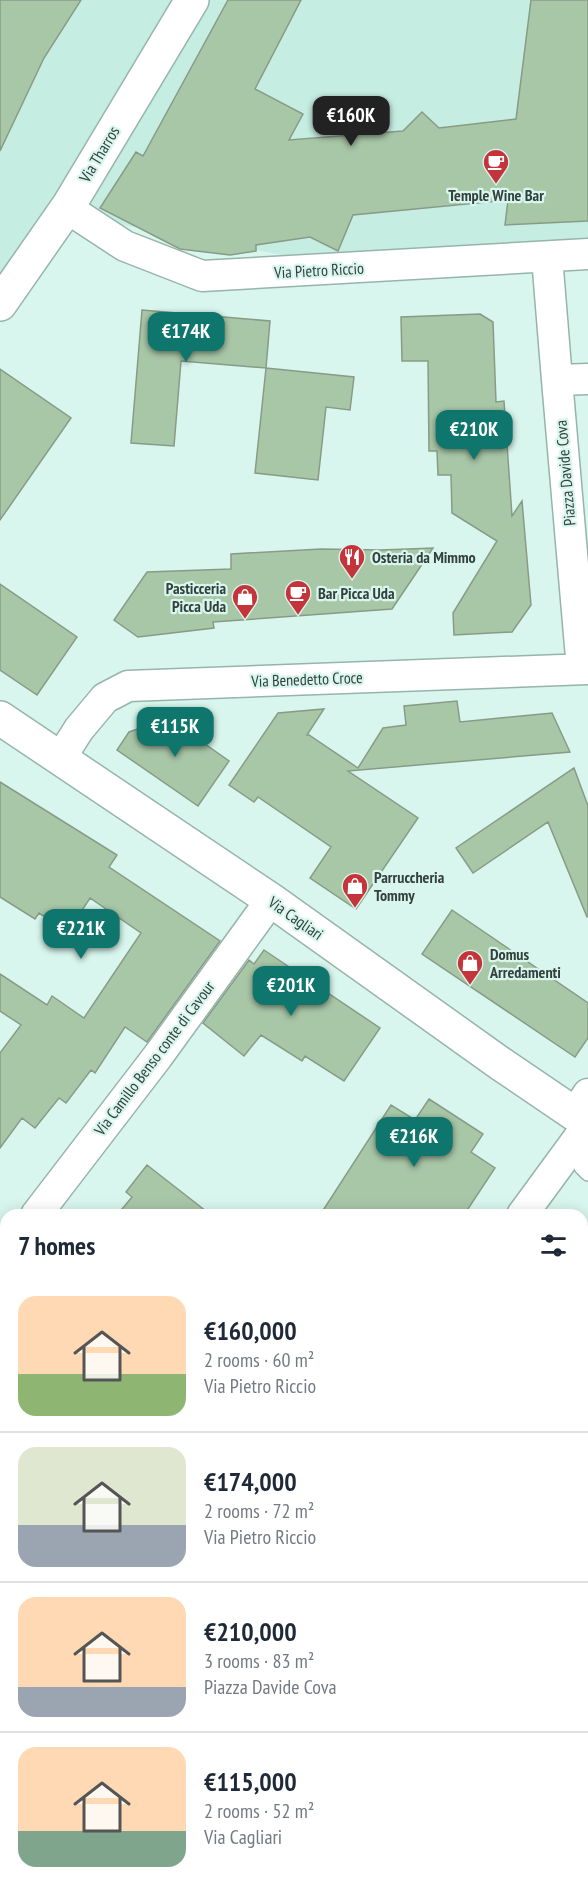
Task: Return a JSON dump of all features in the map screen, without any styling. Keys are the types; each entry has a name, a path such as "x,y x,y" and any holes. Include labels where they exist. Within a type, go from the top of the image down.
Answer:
{"main road":[{"name":"Via Tharros","path":"0,304 67,208 192,0"},
{"name":"Via Cagliari","path":"0,718 585,1114"}],"street":[{"name":"Via Pietro Riccio","path":"67,208 125,246 202,276 588,254"},
{"name":"Piazza Davide Cova","path":"547,257 557,380 581,561 585,669"},
{"path":"557,380 588,379"},
{"name":"Via Benedetto Croce","path":"60,759 79,729 105,698 128,686 585,669"},
{"name":"Via Camillo Benso conte di Cavour","path":"41,1209 158,1056 271,900"},
{"path":"526,1209 585,1114"}],"lane":[{"path":"588,1150 582,1167 588,1173"}],"shaded area":[{"path":"0,0 588,0 588,242 346,267 54,212 0,290"}],"building":[{"path":"0,0 81,0 44,58 0,151"},
{"path":"228,0 301,0 255,89 303,114 289,140 403,131 422,112 439,128 516,119 531,0 588,0 588,221 505,225 508,200 353,215 338,251 310,237 256,245 256,251 230,255 180,249 100,208 136,152 143,156"},
{"path":"142,310 270,321 266,368 181,361 174,446 131,443"},
{"path":"480,314 493,322 496,402 504,401 512,516 522,501 531,605 512,632 454,635 453,613 497,541 452,513 451,475 438,475 437,451 429,451 428,361 402,361 401,317"},
{"path":"266,368 354,377 350,410 326,407 318,480 255,473"},
{"path":"0,369 71,418 0,520"},
{"path":"433,548 392,609 213,622 214,628 138,637 114,620 147,572 231,569 231,554 321,549"},
{"path":"0,584 77,637 37,695 0,670"},
{"path":"457,701 460,722 552,713 570,752 348,771 418,818 356,909 310,878 331,847 258,797 254,802 229,785 278,713 324,709 307,735 358,768 383,728 406,725 404,706"},
{"path":"149,717 166,729 171,720 229,761 198,806 117,750 129,732 141,728"},
{"path":"574,768 588,806 587,917 548,822 473,873 456,848"},
{"path":"0,782 117,855 109,867 220,941 147,1042 125,1027 95,1073 91,1070 66,1103 59,1098 35,1128 22,1118 0,1148 0,1053 21,1025 0,1011 0,974 47,1005 52,996 84,1018 141,933 90,898 68,932 39,913 35,919 0,897"},
{"path":"452,910 588,1003 588,1038 575,1057 422,954"},
{"path":"264,950 380,1028 344,1081 305,1056 302,1061 261,1035 244,1056 203,1023 249,960 254,964"},
{"path":"429,1099 483,1134 471,1152 495,1168 468,1209 324,1209 391,1105 415,1120"},
{"path":"147,1165 203,1209 122,1209 132,1197 126,1192"}],"place":[{"name":"Temple Wine Bar","path":"496,185"},
{"name":"Osteria da Mimmo","path":"352,580"},
{"name":"Bar Picca Uda","path":"298,616"},
{"name":"Pasticceria Picca Uda","path":"245,620"},
{"name":"Parruccheria Tommy","path":"355,909"},
{"name":"Domus Arredamenti","path":"470,986"}]}
